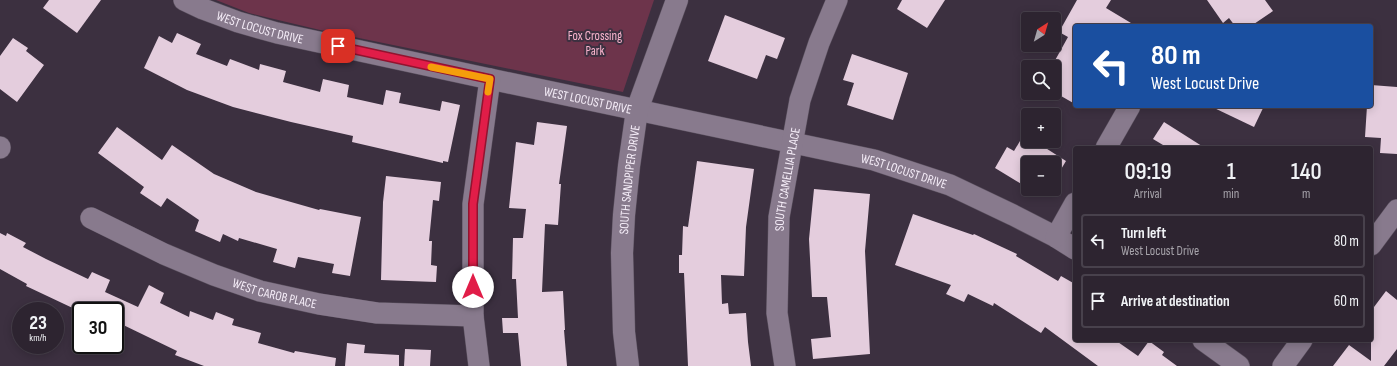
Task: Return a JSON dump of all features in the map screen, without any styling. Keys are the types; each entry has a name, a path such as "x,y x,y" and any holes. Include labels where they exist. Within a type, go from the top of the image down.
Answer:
{"street":[{"name":"WEST LOCUST DRIVE","path":"184,0 238,22 277,33 874,160 950,185 1056,237 1073,248"},
{"name":"SOUTH SANDPIPER DRIVE","path":"628,366 624,332 622,253 629,173 637,110 677,0"},
{"name":"SOUTH CAMELLIA PLACE","path":"785,366 776,313 779,217 800,100 819,43 837,0"},
{"path":"479,366 473,316 473,204 490,79"},
{"path":"1107,146 1129,108"},
{"path":"1056,237 1073,207"},
{"path":"1373,242 1397,210"},
{"name":"WEST CAROB PLACE","path":"91,218 164,254 214,275 260,291 319,304 376,313 473,316"},
{"path":"1206,342 1239,366"},
{"path":"1283,366 1301,342"}],"green space":[{"name":"Fox Crossing Park","path":"216,0 654,0 623,92 320,30 249,13"}],"building":[{"path":"49,0 101,0 77,33 43,8"},
{"path":"902,0 945,0 927,28 897,9"},
{"path":"1077,0 1111,0 1106,8 1133,24 1073,24 1073,103 1061,96 1061,60 1055,60 1068,37 1061,33 1061,28"},
{"path":"1207,0 1265,0 1273,11 1254,24 1234,24 1229,18 1223,23"},
{"path":"725,15 785,38 777,59 766,55 757,79 708,61"},
{"path":"177,33 201,44 196,54 227,66 230,59 259,70 260,64 286,71 283,82 320,92 323,79 349,85 347,97 383,105 386,90 401,93 399,103 440,111 442,101 460,105 448,162 443,161 443,163 352,142 353,136 233,107 187,90 144,68 159,36 172,43"},
{"path":"13,38 28,48 26,51 44,65 17,102 0,89 0,56"},
{"path":"852,54 908,73 893,120 847,105 854,83 843,80"},
{"path":"1373,85 1397,87 1397,154 1380,153 1381,138 1365,137 1367,108 1373,108"},
{"path":"1214,108 1263,108 1254,127"},
{"path":"537,122 567,126 559,184 561,184 558,225 545,224 542,292 563,291 567,366 521,366 518,333 503,333 502,318 518,318 516,279 512,279 513,238 523,238 526,209 509,208 516,142 534,145"},
{"path":"1164,122 1202,146 1165,146 1153,139"},
{"path":"117,127 162,160 172,145 214,174 256,192 319,210 361,217 350,276 332,273 334,264 298,257 295,268 273,262 277,249 239,238 238,241 223,234 220,242 195,231 199,220 167,198 161,207 140,193 144,187 98,153"},
{"path":"1021,141 1021,148 1046,148 1058,156 1021,156 1021,184 995,168 1007,147 1014,151"},
{"path":"1061,158 1066,161 1061,169"},
{"path":"697,161 754,169 746,227 744,276 721,275 722,304 728,303 729,314 746,313 751,366 688,366 684,273 679,273 679,255 682,255 683,226 688,227"},
{"path":"386,176 441,182 439,201 433,200 429,241 432,241 431,265 437,266 436,282 381,280 383,202"},
{"path":"814,189 870,194 865,251 870,354 813,359 811,339 831,337 827,297 812,297 809,239"},
{"path":"913,214 973,235 974,234 1017,254 1016,256 1058,281 1061,276 1073,283 1073,342 1118,342 1138,356 1148,342 1150,342 1164,352 1162,355 1177,366 1098,366 1045,327 1041,333 994,303 993,306 968,294 964,302 946,294 951,285 895,265"},
{"path":"0,233 6,236 7,233 26,243 23,247 88,279 92,272 110,280 105,292 138,307 149,285 164,293 160,303 189,317 190,311 213,320 216,312 234,319 232,325 261,333 258,343 294,353 295,351 336,358 335,366 204,366 175,355 177,351 124,325 124,302 72,302 72,308 64,304 64,302 60,302 26,286 27,284 0,269"},
{"path":"1386,291 1397,300 1397,349 1384,366 1333,366 1349,345 1371,361 1371,342 1373,342 1373,308"},
{"path":"347,343 365,345 364,353 399,355 399,366 345,366"},
{"path":"405,349 431,350 430,366 404,366"}],"slow traffic":[{"path":"431,67 490,79 488,92"}],"route":[{"path":"338,46 490,79 473,204 473,287"}]}
